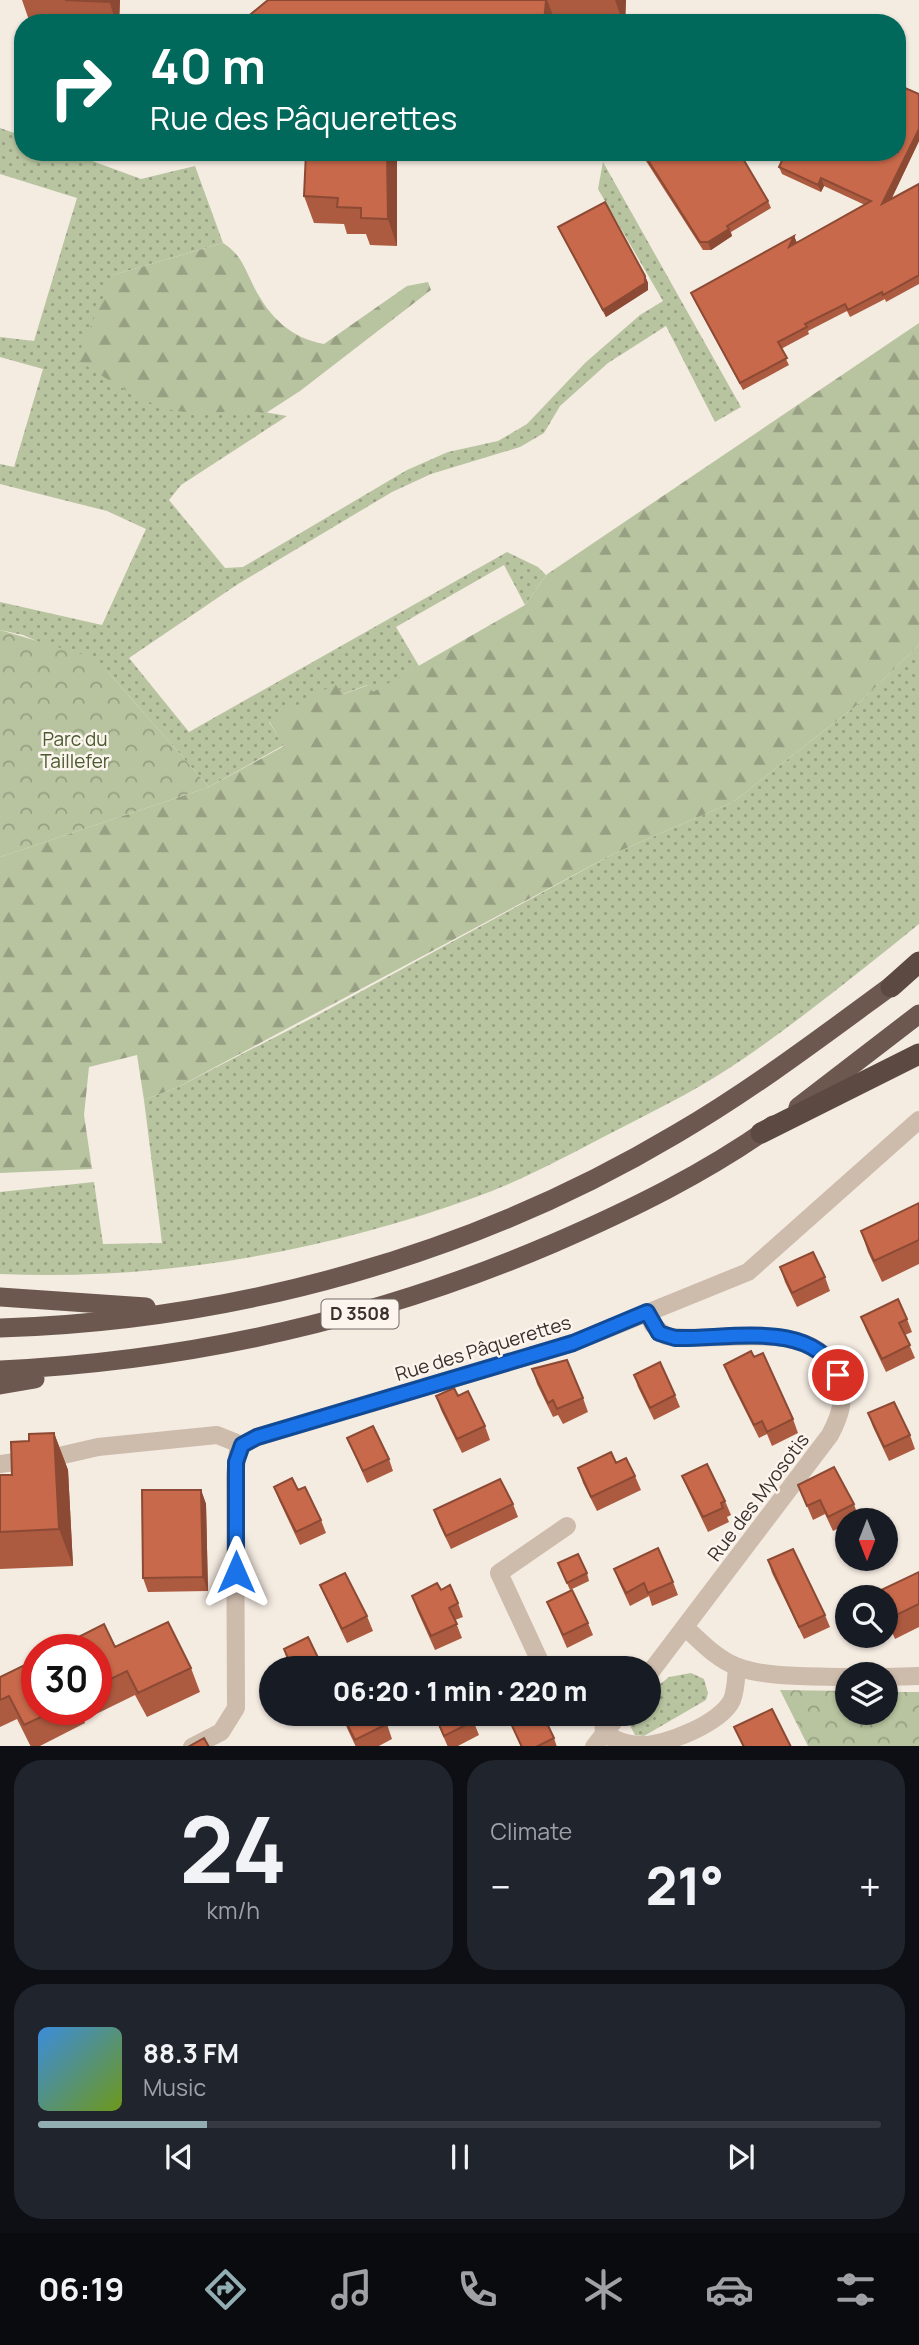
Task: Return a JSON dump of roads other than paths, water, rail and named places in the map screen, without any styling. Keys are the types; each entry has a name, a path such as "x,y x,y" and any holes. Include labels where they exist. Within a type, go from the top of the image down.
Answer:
{"highway":[{"path":"891,987 919,964"},
{"name":"D 3508","path":"0,1328 117,1320 284,1291 371,1267 453,1240 556,1197 634,1158 719,1108 796,1057 891,987"},
{"name":"D 3508","path":"0,1370 136,1360 306,1329 435,1290 612,1217 706,1167 761,1133 919,1014"},
{"path":"761,1133 919,1054"},
{"path":"0,1297 186,1310"},
{"path":"0,1385 136,1360"}],"street":[{"name":"Rue des Pâquerettes","path":"242,1445 257,1437 573,1343 748,1272 919,1119"},
{"name":"Rue des Myosotis","path":"647,1312 659,1333 675,1338 780,1337 808,1343 830,1361 841,1385 841,1411 830,1435 661,1659"},
{"path":"0,1464 111,1445 217,1435 242,1445 238,1451 235,1475 236,1708 224,1729 192,1746"},
{"path":"537,1656 499,1573 567,1526"},
{"path":"686,1628 709,1649 737,1667 765,1673 835,1676"},
{"path":"599,1740 658,1744 692,1731 725,1711 732,1699 737,1667"},
{"path":"898,1677 919,1676"},
{"path":"599,1740 610,1726"}],"park label":[{"name":"Parc du Taillefer","path":"75,750"}]}
